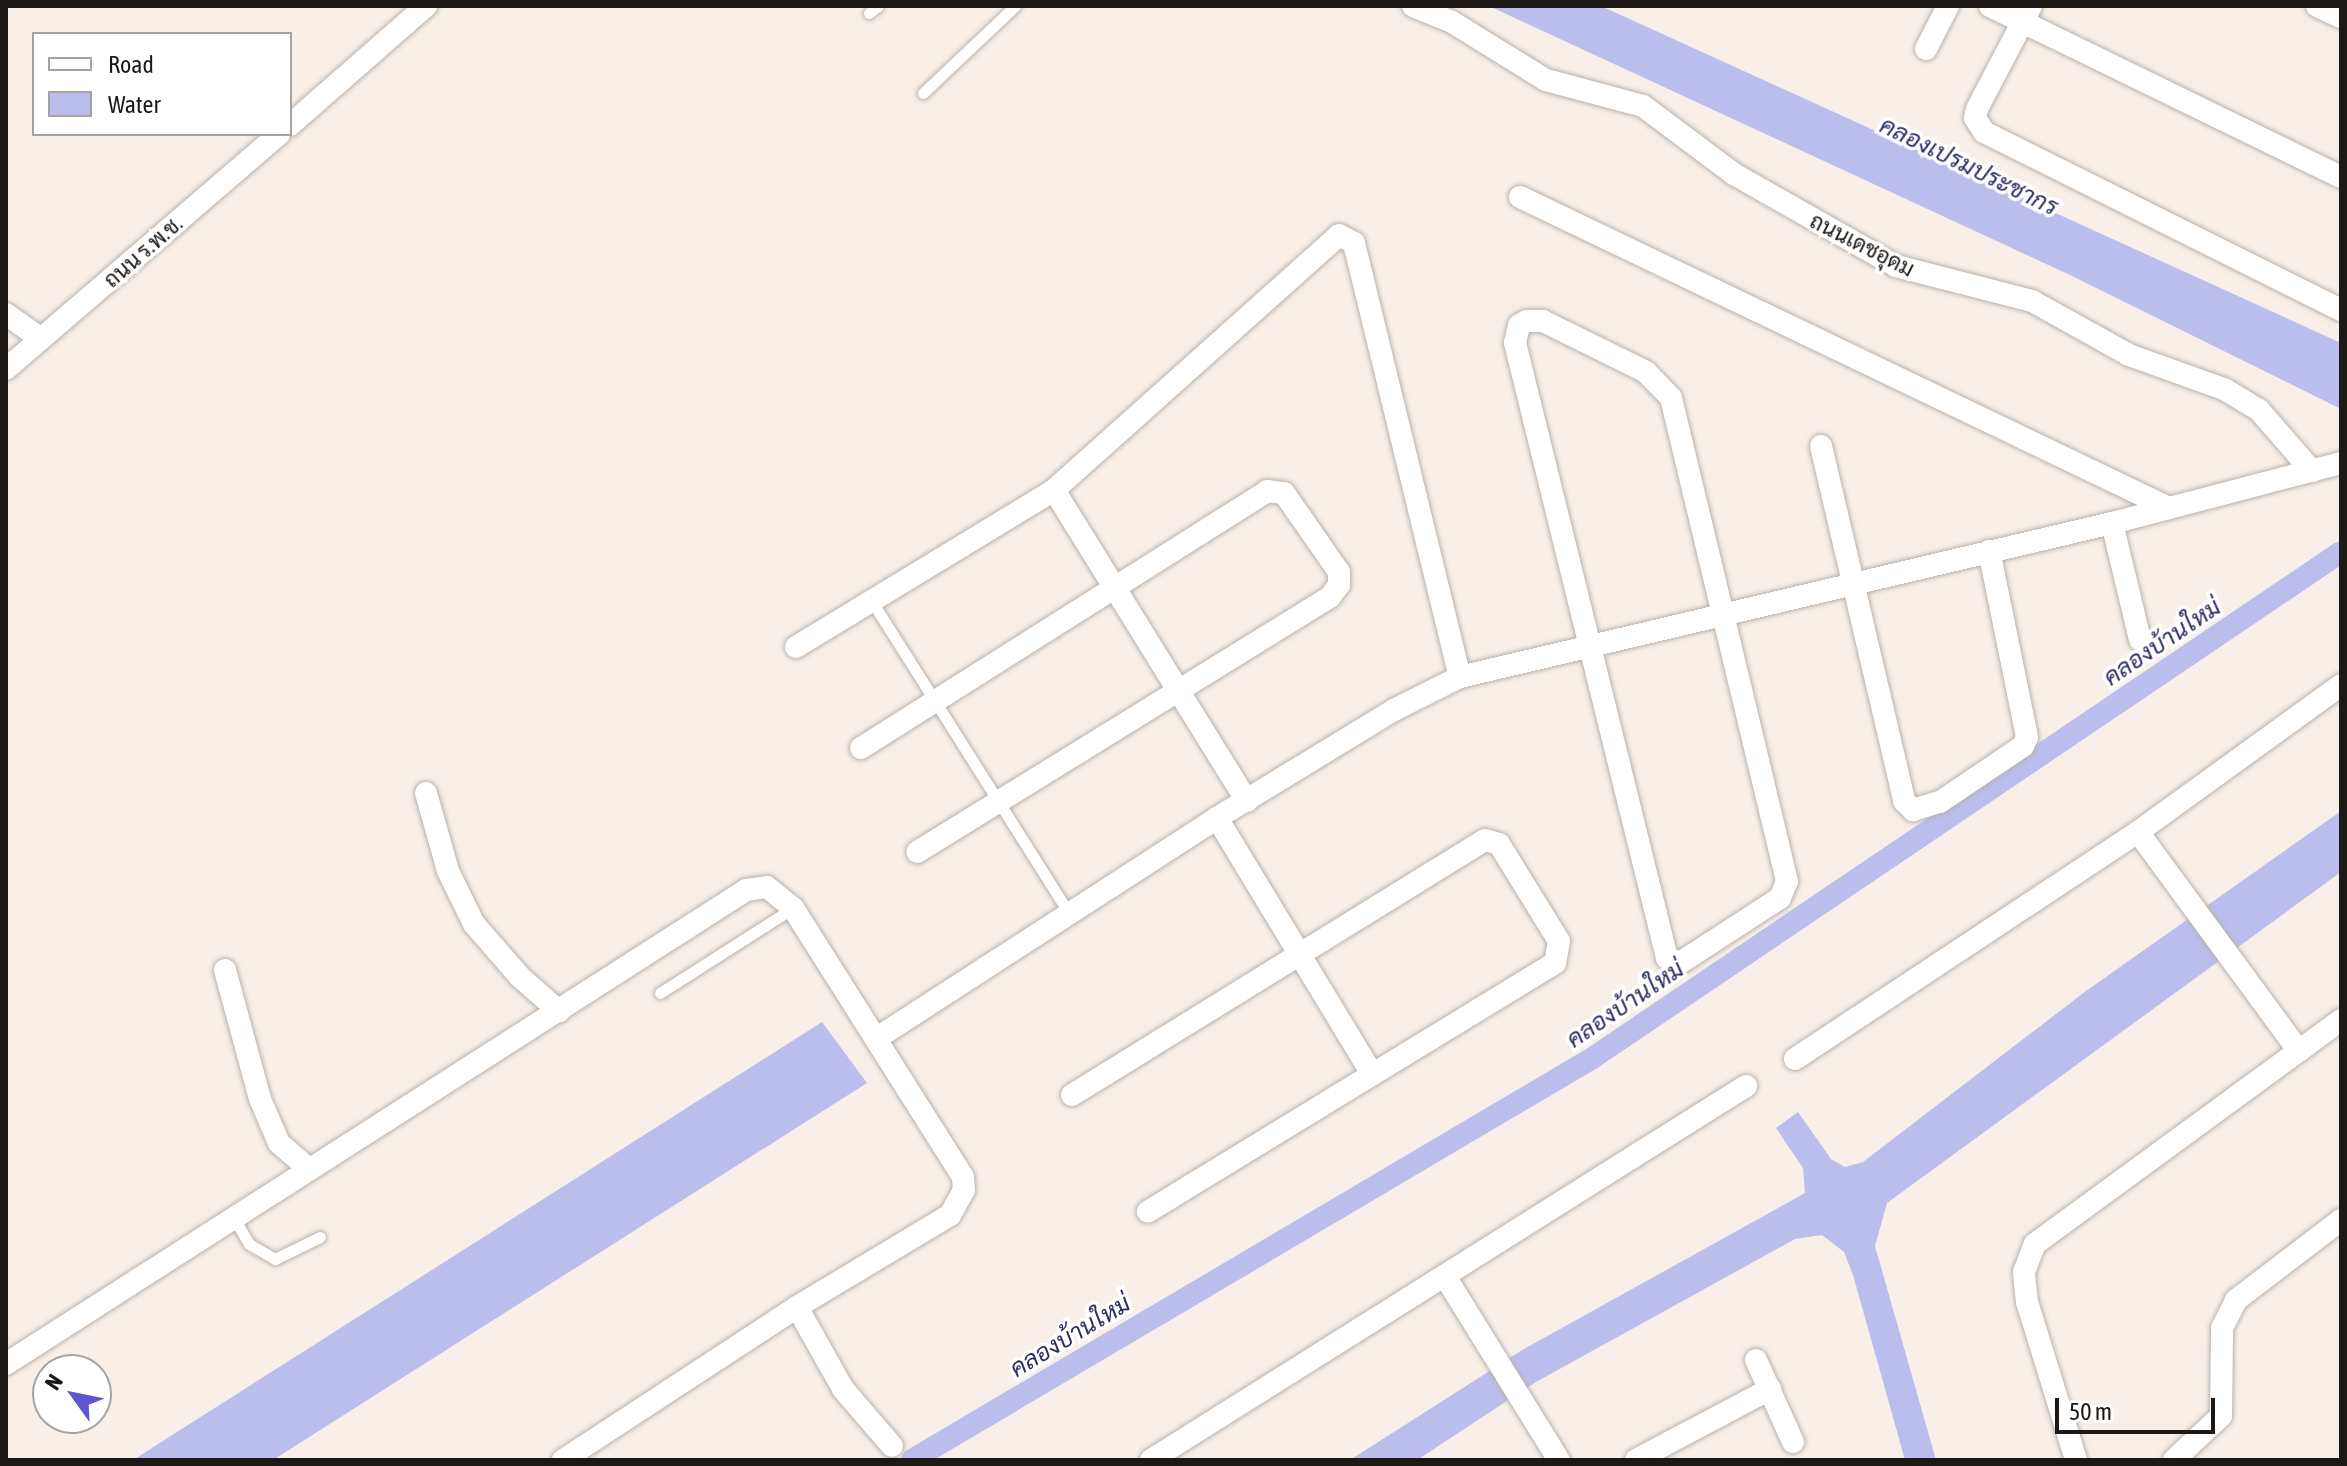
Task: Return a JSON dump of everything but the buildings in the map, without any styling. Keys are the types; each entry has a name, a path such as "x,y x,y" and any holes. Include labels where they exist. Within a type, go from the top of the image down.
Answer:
{"street":[{"path":"292,123 426,6"},
{"name":"ถนนเดชอุดม","path":"1413,6 1483,39 1546,80 1643,106 1734,174 1896,266 2032,301 2129,355 2224,389 2259,410 2312,471"},
{"path":"1926,49 1948,6"},
{"path":"1990,6 2027,14 2341,177"},
{"path":"2317,6 2341,17"},
{"path":"2027,14 1977,109 1975,118 1984,132 2341,310"},
{"name":"ถนน ร.พ.ช.","path":"7,366 277,136"},
{"path":"1520,197 2169,508"},
{"path":"796,647 1054,490 1326,242 1344,236 1354,243 1385,358 1460,677"},
{"path":"6,314 41,339"},
{"path":"1527,321 1543,321 1646,372 1666,387 1787,881 1780,898 1680,963 1667,958 1592,646 1515,343 1519,325 1527,321"},
{"path":"1821,446 1904,801 1918,811 2023,746 2027,737 1989,551"},
{"path":"877,1038 1217,818 1394,710 1460,677 2112,523 2341,463"},
{"path":"861,748 937,704 1274,489 1284,493 1339,572 1339,585 1330,597 917,852"},
{"path":"1054,490 1247,801"},
{"path":"2112,523 2140,640"},
{"path":"1795,1059 2138,832 2341,685"},
{"path":"426,793 448,871 474,924 489,945 559,1011"},
{"path":"1217,818 1372,1074"},
{"path":"2138,832 2299,1051"},
{"path":"1072,1095 1300,952 1491,839 1559,941 1555,963 1148,1211"},
{"path":"6,1364 746,890 767,887 793,908 963,1177 964,1190 950,1215 797,1307 563,1460"},
{"path":"225,970 260,1099 279,1143 309,1169"},
{"path":"2076,1460 2027,1302 2024,1272 2029,1254 2045,1233 2341,1020"},
{"path":"1151,1460 1446,1278 1746,1086"},
{"path":"2174,1460 2221,1416 2222,1328 2236,1300 2341,1220"},
{"path":"1446,1278 1559,1460"},
{"path":"797,1307 843,1389 892,1446"},
{"path":"1756,1360 1793,1442"},
{"path":"1636,1460 1770,1389"}],"lane":[{"path":"923,93 1015,6"},
{"path":"871,600 1069,913"},
{"path":"660,993 793,908"},
{"path":"234,1218 249,1244 275,1259 320,1237"}],"water":[{"path":"1489,6 1601,6 2341,343 2341,409 2070,275"},
{"path":"2341,811 2341,872 1887,1203 1875,1246 1936,1460 1905,1460 1853,1275 1844,1252 1822,1235 1795,1239 1536,1382 1417,1460 1350,1460 1524,1349 1805,1193 1803,1168 1776,1128 1798,1112 1831,1159 1845,1167 1863,1162 2086,991"},
{"path":"822,1022 867,1083 273,1460 133,1460"}],"waterway":[{"name":"คลองบ้านใหม่","path":"912,1460 1591,1059 2341,552"}],"water label":[{"name":"คลองเปรมประชากร","path":"1969,166"}]}
